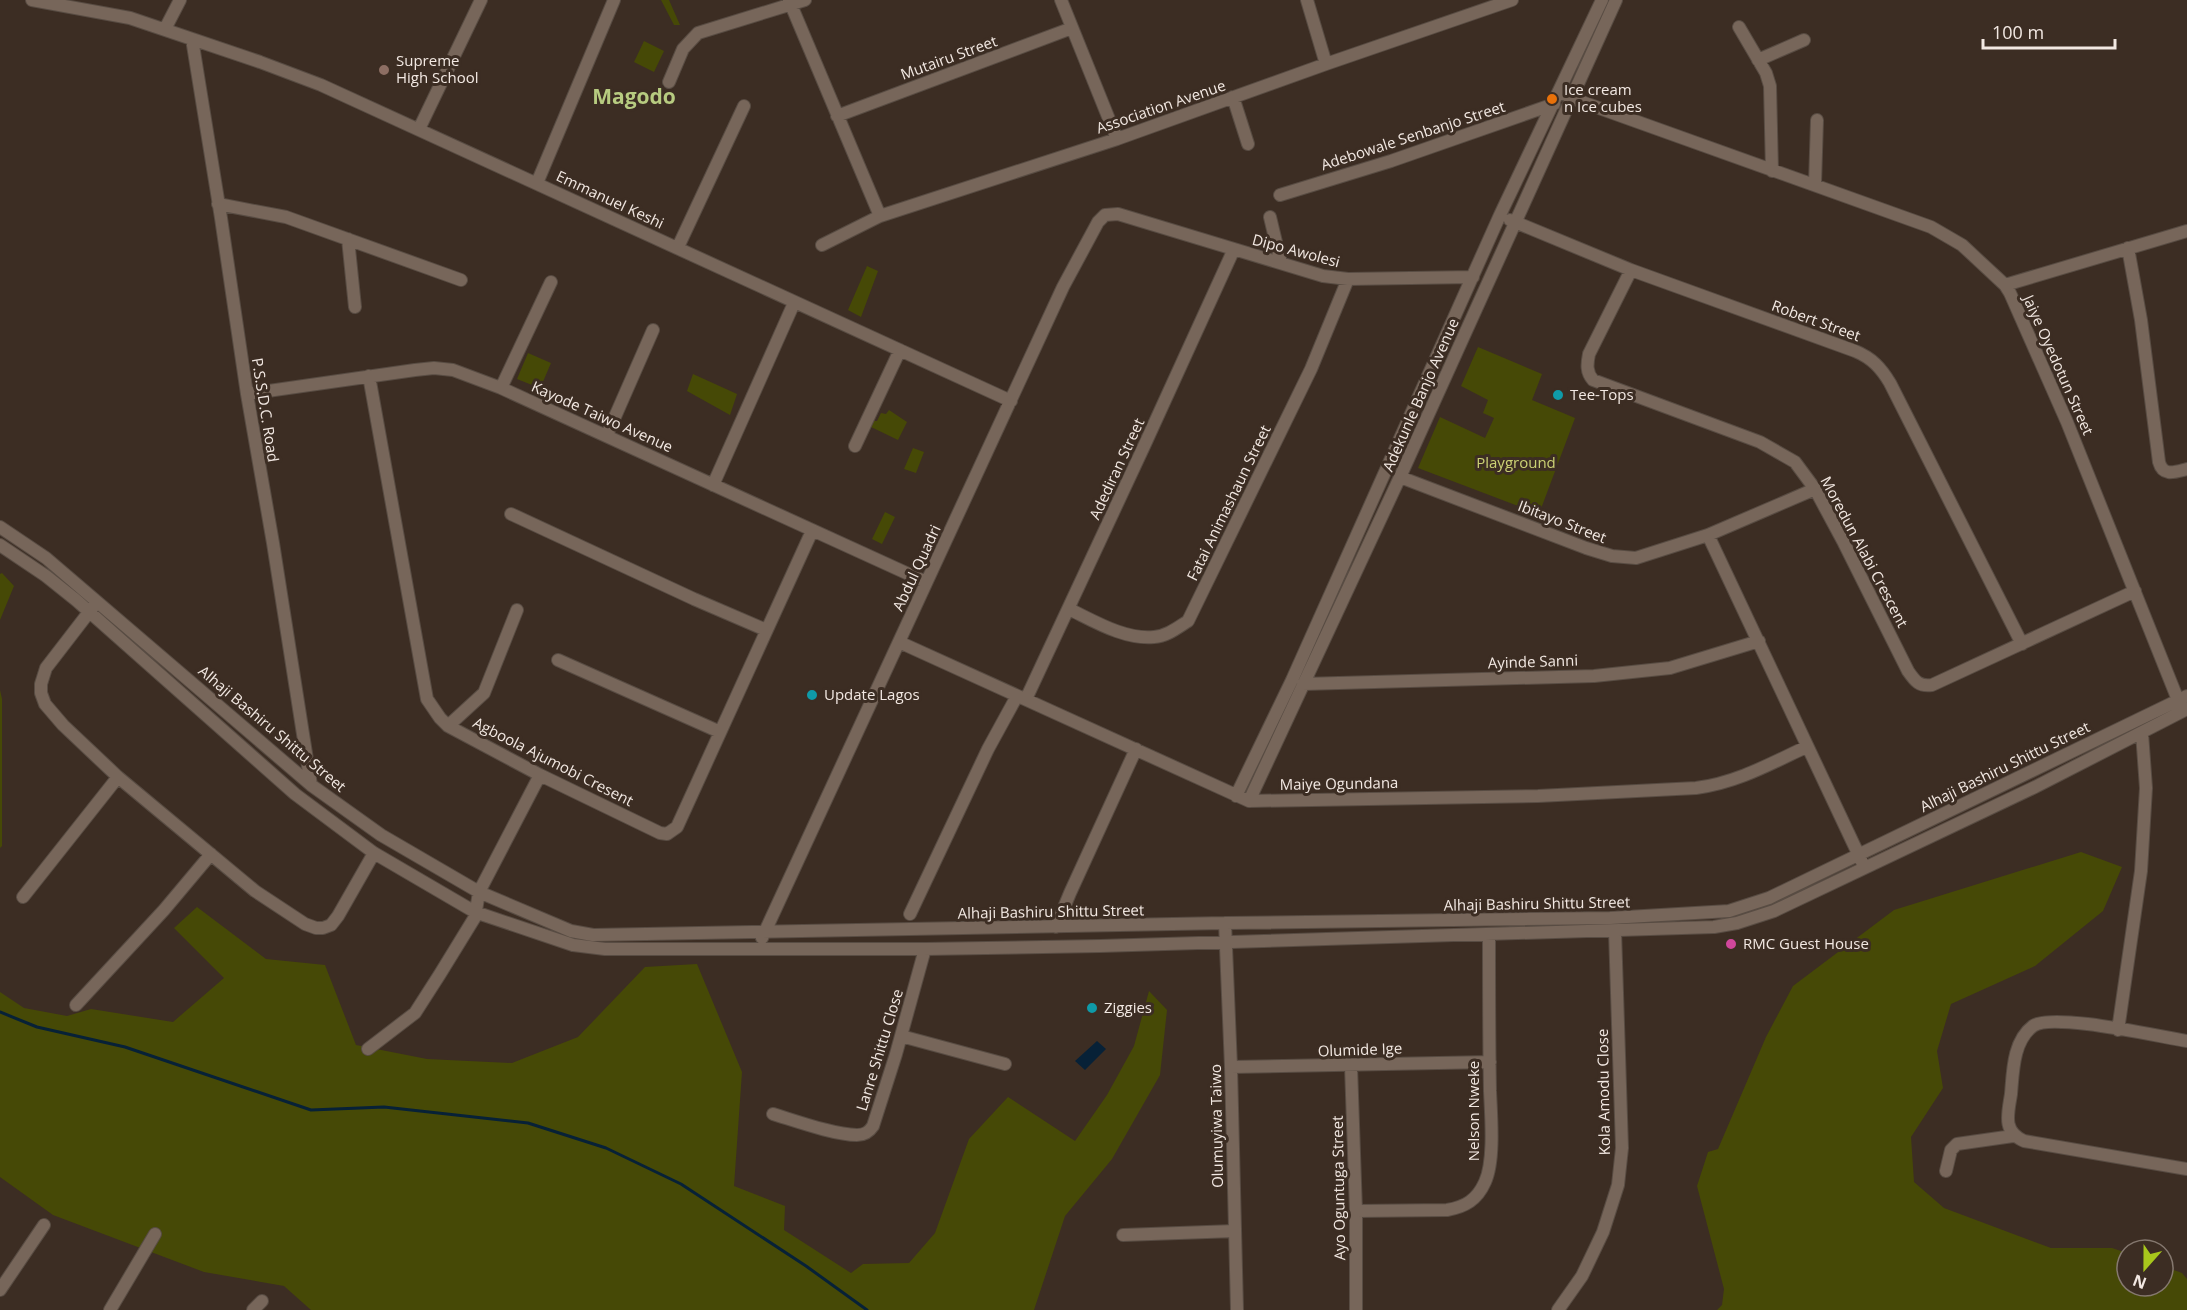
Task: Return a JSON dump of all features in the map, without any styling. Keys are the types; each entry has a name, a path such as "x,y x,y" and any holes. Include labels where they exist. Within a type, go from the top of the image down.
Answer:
{"street":[{"name":"Emmanuel Keshi","path":"32,0 62,3 130,18 311,81 1011,401"},
{"path":"165,29 180,0"},
{"path":"419,129 481,0"},
{"path":"537,183 614,0"},
{"path":"669,82 683,49 698,33 790,2 805,0"},
{"path":"1061,0 1117,139"},
{"path":"1307,0 1326,64"},
{"name":"Association Avenue","path":"822,245 880,216 1117,139 1512,0"},
{"name":"Adekunle Banjo Avenue","path":"1236,795 1292,680 1500,215 1602,0"},
{"name":"Adekunle Banjo Avenue","path":"1249,801 1400,477 1616,0"},
{"path":"790,2 880,216"},
{"path":"1738,27 1766,73 1770,86 1772,171"},
{"name":"Mutairu Street","path":"837,116 1072,28"},
{"name":"P.S.S.D.C. Road","path":"192,39 311,785"},
{"path":"1758,60 1804,40"},
{"name":"Jaiye Oyedotun Street","path":"1560,91 1572,98 1930,227 1962,245 2005,285 2067,422 2135,591 2184,702"},
{"path":"1233,97 1248,144"},
{"name":"Adebowale Senbanjo Street","path":"1280,195 1391,161 1554,104"},
{"path":"678,247 744,105"},
{"path":"1815,184 1816,120"},
{"path":"218,204 286,217 461,280"},
{"name":"Dipo Awolesi","path":"1118,214 1323,276 1348,279 1473,277"},
{"name":"Abdul Quadri","path":"758,949 1063,287 1098,222 1106,215 1118,214"},
{"name":"Robert Street","path":"1500,215 1631,270 1855,351 1872,360 1890,383 2022,644"},
{"path":"1270,217 1281,263"},
{"path":"2005,285 2187,231"},
{"path":"348,239 355,307"},
{"path":"2128,248 2141,320 2161,467 2166,472 2187,469"},
{"name":"Adediran Street","path":"910,914 988,749 1021,697 1069,609 1234,249"},
{"name":"Moredun Alabi Crescent","path":"1631,270 1589,354 1588,374 1593,380 1760,442 1795,462 1815,489 1845,543 1908,671 1916,682 1924,686 1932,685 2135,591"},
{"name":"Fatai Animashaun Street","path":"1069,609 1131,635 1154,637 1171,633 1188,621 1311,369 1348,279"},
{"path":"501,388 551,282"},
{"path":"713,485 794,303"},
{"path":"607,435 653,330"},
{"path":"855,446 900,350"},
{"name":"Kayode Taiwo Avenue","path":"247,394 434,368 453,370 501,388 607,435 926,582"},
{"name":"Agboola Ajumobi Cresent","path":"369,376 427,699 448,726 540,775 667,834 677,827 812,531"},
{"name":"Ibitayo Street","path":"1400,477 1612,556 1636,558 1708,535 1815,489"},
{"path":"511,513 694,599 766,630"},
{"name":"Alhaji Bashiru Shittu Street","path":"0,527 46,558 311,785 381,835 479,892 571,931 593,935 1225,922 1610,918 1729,911 1769,898 2184,702"},
{"path":"1708,535 1865,869"},
{"name":"Alhaji Bashiru Shittu Street","path":"0,545 46,576 303,800 374,853 475,912 573,945 605,949 925,949 1100,946 1714,927 1737,923 1774,911 1865,869 2142,733 2184,702"},
{"path":"97,601 46,668 41,693 45,704 63,725 118,777 255,891 305,924 316,928 331,925 374,853"},
{"path":"448,726 489,686 517,610"},
{"name":"Ayinde Sanni","path":"1304,684 1594,676 1680,666 1759,641"},
{"name":"Maiye Ogundana","path":"899,642 1249,801 1538,796 1696,788 1716,786 1739,778 1806,747"},
{"path":"558,660 720,732"},
{"path":"2118,1030 2141,871 2146,788 2142,733"},
{"path":"1056,927 1136,749"},
{"path":"368,1049 415,1013 475,917 479,892 540,775"},
{"path":"23,897 118,777"},
{"path":"303,800 311,785"},
{"path":"76,1005 164,910 211,855"},
{"name":"Olumuyiwa Taiwo","path":"1225,922 1237,1310"},
{"name":"Kola Amodu Close","path":"1558,1310 1582,1276 1603,1232 1618,1185 1622,1148 1615,931"},
{"name":"Nelson Nweke","path":"1356,1211 1461,1208 1472,1201 1485,1182 1489,1167 1491,1133 1489,934"},
{"name":"Lanre Shittu Close","path":"773,1114 844,1133 858,1135 869,1132 873,1126 901,1036 925,949"},
{"path":"2013,1136 2007,1123 2015,1056 2022,1038 2034,1025 2061,1021 2187,1041"},
{"path":"901,1036 1005,1064"},
{"name":"Olumide Ige","path":"1231,1067 1490,1062"},
{"name":"Ayo Oguntuga Street","path":"1351,1066 1356,1211 1356,1310"},
{"path":"1946,1171 1952,1150 1957,1144 2013,1136 2024,1141 2187,1169"},
{"path":"0,1290 44,1225"},
{"path":"1123,1235 1235,1231"},
{"path":"112,1309 155,1234"}],"green space":[{"path":"661,0 669,0 680,25 674,25"},
{"path":"644,41 664,51 654,72 634,62"},
{"path":"867,266 878,271 861,317 848,310"},
{"name":"Playground","path":"1478,347 1542,374 1532,400 1575,418 1539,514 1418,468 1440,417 1485,438 1494,418 1483,413 1488,400 1461,386"},
{"path":"528,353 551,363 542,384 537,387 517,379"},
{"path":"693,374 737,394 730,415 687,391"},
{"path":"889,410 907,422 898,440 869,426 873,421 877,421 881,413 886,414"},
{"path":"913,448 924,452 916,473 904,469"},
{"path":"885,512 895,517 882,544 872,539"},
{"path":"2,573 14,586 0,620 0,574"},
{"path":"0,690 2,699 2,846 0,848"},
{"path":"2081,852 2122,867 2103,911 2035,966 1951,1004 1937,1051 1943,1088 1911,1137 1914,1182 1944,1208 2051,1248 2115,1249 2115,1298 2175,1298 2175,1270 2182,1273 2187,1279 2187,1310 1717,1310 1722,1305 1724,1289 1697,1186 1708,1152 1718,1149 1766,1037 1793,986 1894,910"},
{"path":"197,907 266,959 325,965 356,1045 427,1059 512,1063 578,1037 645,967 697,964 742,1072 734,1186 785,1206 784,1230 851,1273 863,1264 909,1263 935,1233 969,1139 1008,1097 1075,1141 1107,1095 1134,1046 1149,991 1167,1010 1160,1075 1112,1159 1065,1216 1034,1310 311,1310 284,1286 204,1272 53,1215 0,1177 0,992 24,1008 67,1016 91,1009 173,1022 224,978 174,928"}],"water":[{"path":"1097,1041 1106,1049 1085,1070 1075,1061"}],"waterway":[{"path":"0,1012 37,1027 125,1047 311,1110 384,1107 528,1123 606,1148 681,1184 806,1266 867,1310"}],"place":[{"name":"Supreme High School","path":"384,70"},
{"name":"Ice cream n Ice cubes","path":"1552,99"},
{"name":"Tee-Tops","path":"1558,395"},
{"name":"Update Lagos","path":"812,695"},
{"name":"RMC Guest House","path":"1731,944"},
{"name":"Ziggies","path":"1092,1008"}],"district":[{"name":"Magodo","path":"634,97"}]}
